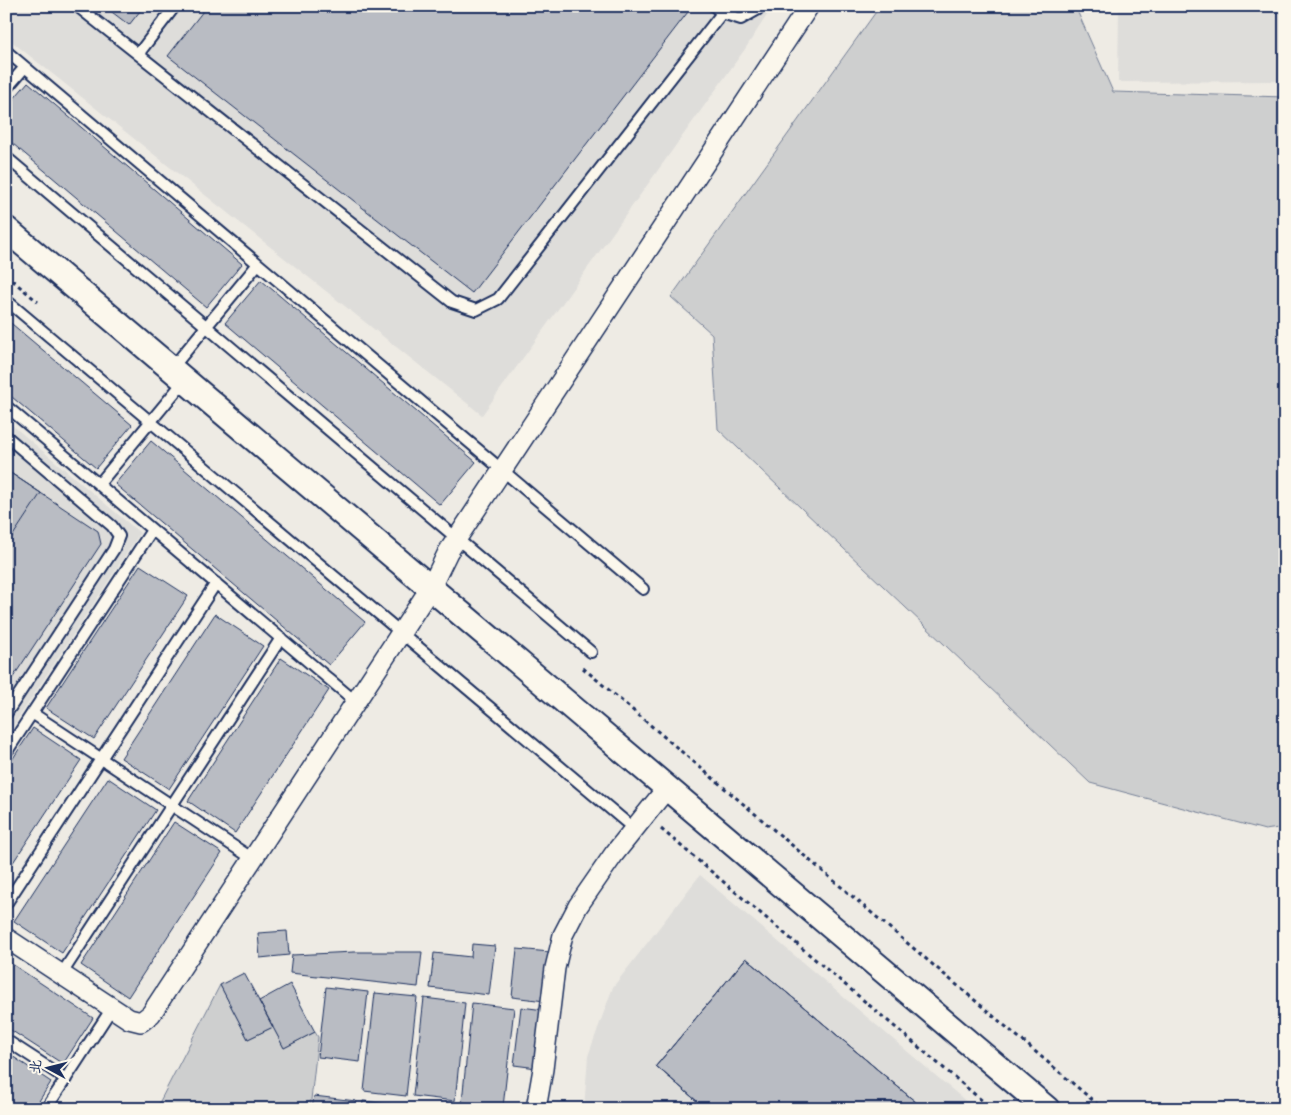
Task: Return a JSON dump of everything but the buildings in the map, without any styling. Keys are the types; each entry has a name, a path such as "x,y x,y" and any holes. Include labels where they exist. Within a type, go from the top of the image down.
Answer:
{"street":[{"path":"6,938 134,1021 141,1022 147,1019 431,588 448,552 809,6"},
{"path":"6,228 1047,1109"},
{"path":"536,1109 556,968 563,935 578,906 633,828 667,788"}],"lane":[{"path":"77,6 139,53 452,302 476,310 498,299 718,9 740,19 757,10 760,6"},
{"path":"139,53 175,6"},
{"path":"6,51 643,590"},
{"path":"6,89 25,67"},
{"path":"6,157 591,652"},
{"path":"99,484 150,422 206,326 258,264"},
{"path":"6,300 633,828"},
{"path":"6,406 356,702"},
{"path":"6,436 112,526 119,536 114,549 6,714"},
{"path":"6,753 152,530"},
{"path":"6,904 216,583"},
{"path":"61,974 281,638"},
{"path":"32,713 252,859"},
{"path":"46,1109 112,1008"},
{"path":"6,1040 66,1079"}],"path":[{"path":"578,664 1103,1109"}],"shaded area":[{"path":"6,6 773,6 745,49 482,415 6,37"},
{"path":"924,6 1075,6 1113,92 1285,97 1285,827 1265,830 1090,783 718,429 712,334 671,297 878,9"},
{"path":"1119,6 1285,6 1285,81 1118,82"},
{"path":"6,420 140,533 6,737"},
{"path":"700,875 975,1109 584,1109 588,1056 613,987"},
{"path":"220,985 248,1039 273,1027 284,1048 315,1032 318,1037 310,1109 156,1109"}]}
